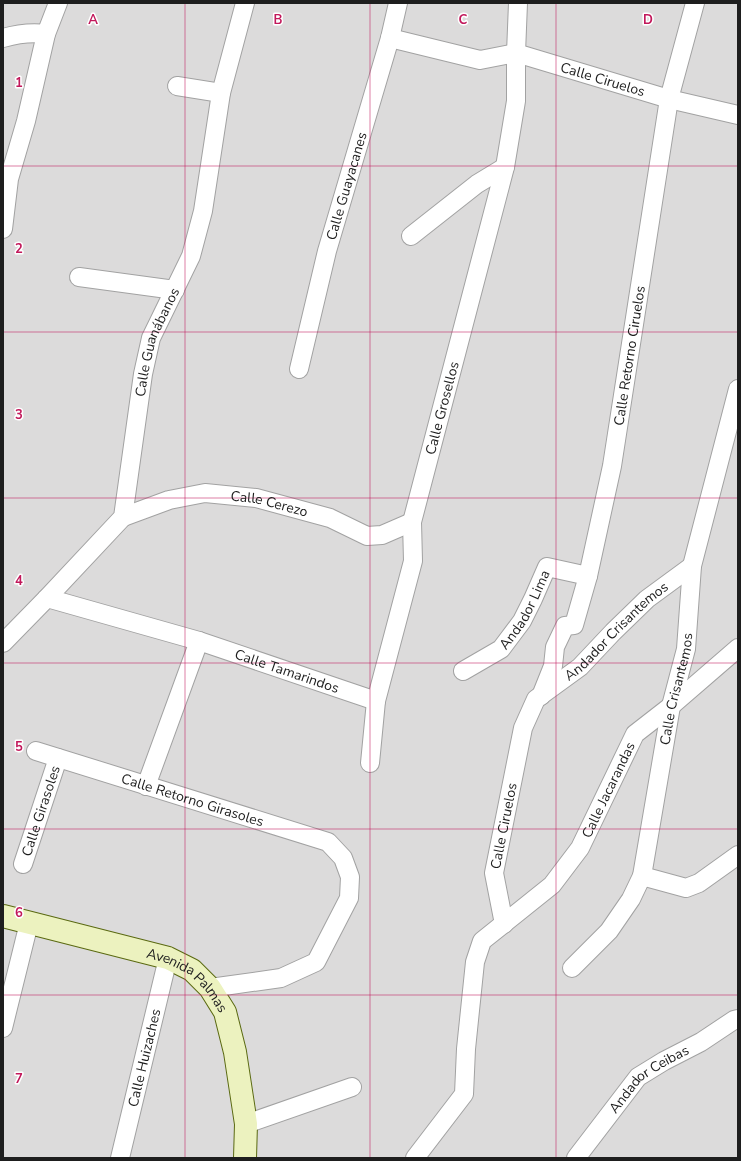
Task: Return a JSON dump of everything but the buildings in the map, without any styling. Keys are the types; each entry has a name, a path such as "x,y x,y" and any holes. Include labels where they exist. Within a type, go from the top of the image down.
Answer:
{"main road":[{"name":"Avenida Palmas","path":"3,916 168,958 192,970 210,988 225,1012 235,1052 246,1124 244,1158"}],"street":[{"path":"3,229 6,178 26,120 46,34 58,3"},
{"name":"Calle Guanábanos","path":"123,517 143,374 151,338 191,256 203,211 221,93 245,3"},
{"name":"Calle Guayacanes","path":"299,369 327,251 390,38 398,3"},
{"path":"390,38 480,60 516,53 518,3"},
{"name":"Calle Retorno Ciruelos","path":"541,696 553,666 555,646 565,626 574,625 588,576 612,466 669,99 695,3"},
{"path":"3,38 15,35 39,33 46,34"},
{"name":"Calle Ciruelos","path":"516,53 669,99 738,115"},
{"name":"Calle Grosellos","path":"370,763 376,701 413,561 412,522 505,167 516,101 516,53"},
{"path":"178,86 221,93"},
{"path":"411,236 477,184 505,167"},
{"path":"79,277 175,290"},
{"name":"Calle Crisantemos","path":"572,968 610,931 631,899 642,876 672,706 686,649 692,566 738,389"},
{"name":"Calle Cerezo","path":"123,517 169,500 205,493 256,498 286,506 330,518 366,536 382,535 412,522"},
{"path":"3,643 123,517"},
{"name":"Andador Crisantemos","path":"541,696 580,667 647,599 692,566"},
{"name":"Andador Lima","path":"463,671 500,649 522,621 534,599 548,567 588,576"},
{"name":"Calle Tamarindos","path":"47,598 199,641 376,701"},
{"path":"146,786 199,641"},
{"name":"Calle Jacarandas","path":"504,924 552,886 580,848 635,734 672,706 736,653"},
{"name":"Calle Ciruelos","path":"504,924 494,873 523,728 536,699 541,696"},
{"name":"Calle Retorno Girasoles","path":"36,751 328,842 343,858 350,878 349,898 316,962 281,978 210,988"},
{"name":"Calle Girasoles","path":"23,864 58,758"},
{"path":"642,876 686,888 699,883 738,855"},
{"path":"3,1028 29,923"},
{"path":"415,1158 464,1094 466,1049 475,962 482,941 504,924"},
{"name":"Calle Huizaches","path":"120,1158 168,958"},
{"name":"Andador Ceibas","path":"576,1158 638,1077 664,1061 701,1042 734,1020 738,1019"},
{"path":"246,1124 352,1087"}],"shaded area":[{"path":"3,3 738,3 738,1158 3,1158"}]}
